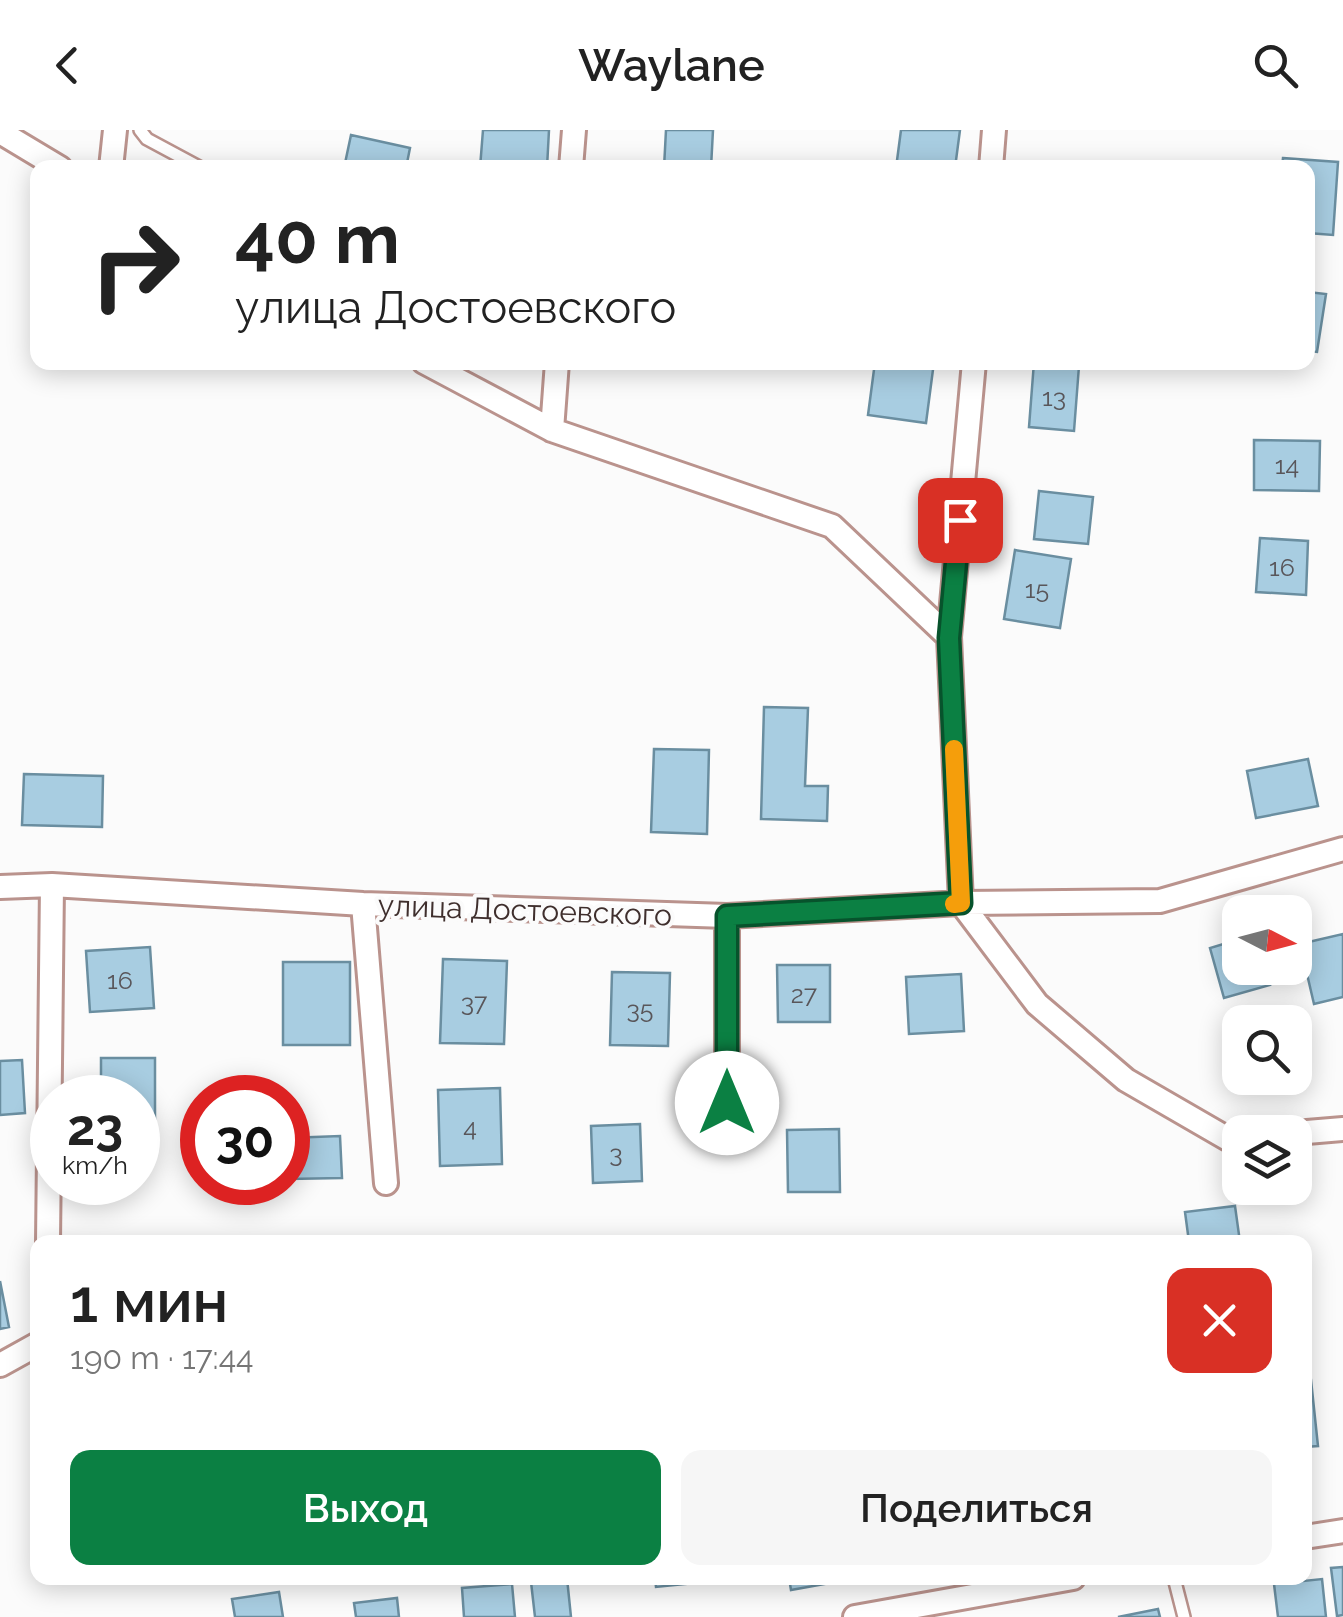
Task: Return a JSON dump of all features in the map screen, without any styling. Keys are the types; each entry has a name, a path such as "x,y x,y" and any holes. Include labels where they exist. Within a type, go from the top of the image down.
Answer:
{"street":[{"path":"112,160 116,130"},
{"path":"572,160 574,130"},
{"path":"992,160 994,130"},
{"path":"0,132 47,160"},
{"path":"439,370 552,430 832,526 949,638"},
{"path":"552,430 556,370"},
{"path":"973,370 949,638 961,903 1037,1004 1111,1067 1171,1110 1222,1136"},
{"name":"улица Достоевского","path":"0,887 52,885 363,904 727,916 961,903 1160,901 1343,849"},
{"path":"48,1235 52,885"},
{"path":"363,904 386,1182"},
{"path":"727,916 727,1140"},
{"path":"1312,1132 1343,1129"},
{"path":"0,1365 30,1348"},
{"path":"1312,1536 1343,1531"},
{"path":"855,1617 1034,1585"}],"lane":[{"path":"140,130 147,139 186,160"},
{"path":"1176,1585 1184,1617"}],"building":[{"path":"483,130 549,130 547,160 481,160"},
{"path":"666,130 713,130 711,160 664,160"},
{"path":"901,130 960,130 956,160 897,160"},
{"path":"351,135 410,148 408,160 346,160"},
{"path":"1315,160 1338,162 1333,235 1315,234"},
{"path":"1315,293 1326,294 1315,352"},
{"path":"874,370 933,370 926,423 868,415"},
{"path":"1033,370 1079,370 1074,431 1029,427"},
{"path":"1254,440 1320,441 1319,491 1254,490"},
{"path":"1039,491 1093,497 1088,544 1034,539"},
{"path":"1260,538 1308,541 1306,595 1256,592"},
{"path":"1015,550 1071,559 1060,628 1004,619"},
{"path":"764,707 808,708 805,786 828,786 827,821 761,819"},
{"path":"654,749 709,750 707,834 651,832"},
{"path":"1308,759 1318,806 1256,818 1247,771"},
{"path":"24,774 103,776 102,827 22,825"},
{"path":"1343,934 1343,997 1314,1004 1310,985 1312,941"},
{"path":"1222,944 1222,985 1270,985 1224,998 1210,948"},
{"path":"150,947 154,1008 90,1012 86,951"},
{"path":"443,959 507,961 504,1044 440,1043"},
{"path":"283,962 350,962 350,1045 283,1045"},
{"path":"777,965 830,965 830,1022 778,1022"},
{"path":"612,972 670,973 668,1046 610,1045"},
{"path":"961,974 964,1031 909,1034 906,977"},
{"path":"101,1058 155,1058 155,1075 101,1075"},
{"path":"22,1060 25,1113 0,1115 0,1061"},
{"path":"500,1088 502,1164 440,1166 438,1090"},
{"path":"640,1124 642,1181 593,1183 591,1126"},
{"path":"839,1129 840,1192 788,1192 787,1130"},
{"path":"340,1136 342,1178 310,1179 310,1137"},
{"path":"1235,1206 1239,1235 1188,1235 1185,1212"},
{"path":"0,1281 9,1327 0,1329"},
{"path":"1312,1389 1318,1446 1312,1446"},
{"path":"1343,1567 1343,1615 1337,1616 1331,1568"},
{"path":"1322,1579 1326,1617 1278,1617 1274,1585 1312,1585 1312,1580"},
{"path":"512,1585 515,1617 464,1617 462,1588"},
{"path":"531,1585 568,1585 571,1617 535,1617"},
{"path":"790,1585 819,1585 791,1590"},
{"path":"279,1592 283,1617 235,1617 232,1599"},
{"path":"397,1598 399,1617 356,1617 354,1603"},
{"path":"1158,1609 1160,1617 1118,1617"}],"slow traffic":[{"path":"954,749 961,903 954,904"}],"route":[{"path":"727,1103 727,916 961,903 949,638 960,520"}]}
